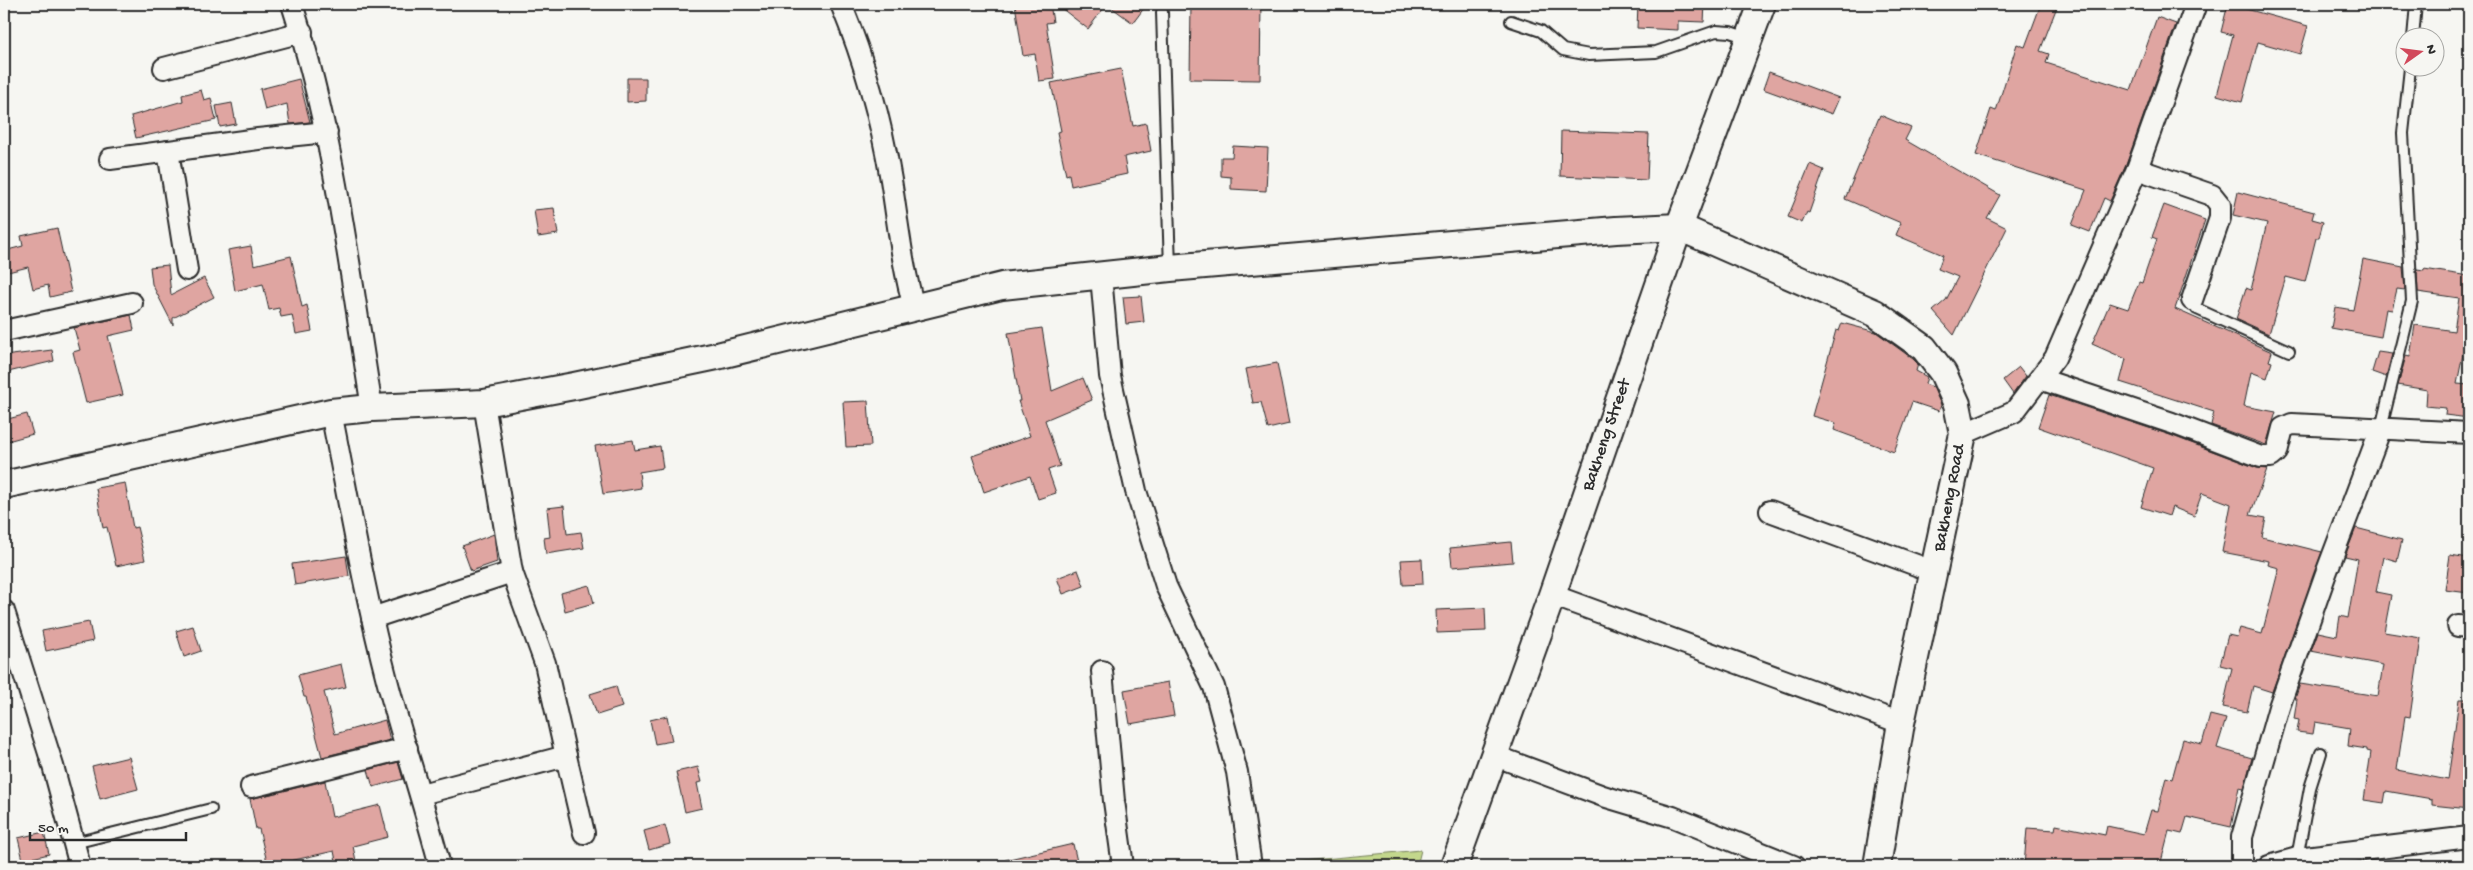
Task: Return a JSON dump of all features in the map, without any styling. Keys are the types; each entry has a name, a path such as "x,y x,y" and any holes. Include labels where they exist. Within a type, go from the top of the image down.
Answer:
{"street":[{"path":"292,4 302,32 327,132 372,408"},
{"path":"841,4 857,44 882,137 903,264 914,307"},
{"name":"Bakheng Street","path":"1454,866 1552,595 1679,227 1762,4"},
{"path":"1963,434 2014,412 2055,358 2137,168 2196,4"},
{"path":"164,68 302,32"},
{"path":"110,159 327,132"},
{"path":"168,151 187,270"},
{"path":"2137,168 2212,195 2220,205 2220,218 2192,300"},
{"path":"4,485 331,412 372,408 484,403 574,386 717,356 1002,286 1170,268 1606,231 1679,227"},
{"name":"Bakheng Road","path":"1679,227 1875,313 1924,348 1943,373 1957,404 1963,434 1935,572 1901,723 1877,866"},
{"path":"1101,276 1110,376 1136,491 1166,586 1214,687 1237,772 1250,866"},
{"path":"4,331 132,303"},
{"path":"2040,379 2172,423 2261,457 2271,457 2276,452 2283,428 2292,424 2469,434"},
{"path":"484,403 512,572 545,663 584,833"},
{"path":"331,412 372,618 387,682 421,794 440,866"},
{"path":"2242,866 2242,837 2279,707 2324,576 2380,428"},
{"path":"1770,511 1935,572"},
{"path":"372,618 512,572"},
{"path":"1552,595 1901,723"},
{"path":"4,611 14,657 53,766 80,866"},
{"path":"1102,671 1114,801 1123,866"},
{"path":"251,787 407,748"},
{"path":"1493,755 1603,796 1673,817 1794,866"},
{"path":"421,794 566,756"},
{"path":"2269,866 2297,858 2469,837"}],"lane":[{"path":"2413,28 2416,4"},
{"path":"1162,12 1170,268"},
{"path":"1510,21 1541,31 1563,50 1588,55 1656,52 1716,31 1730,32 1749,39"},
{"path":"2380,428 2412,301 2403,133 2409,78"},
{"path":"2192,300 2197,309 2290,351"},
{"path":"2297,858 2310,788 2321,753"},
{"path":"74,843 211,809"}],"green space":[{"path":"1421,850 1417,866 1269,866 1269,864"}],"building":[{"path":"1015,4 1050,4 1053,22 1046,23 1055,79 1039,81 1035,54 1023,56"},
{"path":"1056,4 1107,4 1088,29"},
{"path":"1107,4 1147,4 1133,23"},
{"path":"1191,4 1261,4 1260,80 1190,79"},
{"path":"1638,4 1705,4 1704,22 1678,21 1678,30 1637,28"},
{"path":"2041,4 2058,4 2040,51 2049,54 2046,63 2131,90 2157,17 2176,24 2126,165 2110,201 2104,198 2090,232 2072,225 2086,190 1976,155 1991,109 1996,111 2017,44 2025,47"},
{"path":"2228,4 2308,26 2300,54 2258,42 2242,102 2217,95 2233,35 2221,32"},
{"path":"1121,69 1133,126 1146,123 1151,151 1124,157 1127,174 1071,186 1069,174 1066,175 1057,132 1061,131 1051,83"},
{"path":"1769,72 1839,98 1832,114 1763,89"},
{"path":"627,78 646,78 646,101 627,102"},
{"path":"299,79 310,122 290,124 287,104 265,110 260,89"},
{"path":"201,90 204,100 211,98 216,120 136,138 131,116 183,101 182,95"},
{"path":"232,103 236,124 220,127 216,106"},
{"path":"1880,115 1911,128 1905,140 2000,195 1987,218 2007,228 1954,335 1933,311 1946,300 1958,277 1938,269 1943,255 1896,235 1901,223 1845,199"},
{"path":"1561,131 1649,134 1647,180 1560,176"},
{"path":"1233,146 1268,148 1266,191 1231,189 1231,177 1221,176 1221,157 1232,157"},
{"path":"1810,164 1824,170 1809,213 1807,212 1802,223 1788,217"},
{"path":"2238,192 2314,212 2312,219 2323,222 2319,238 2316,238 2305,282 2286,277 2269,334 2236,319 2246,288 2251,290 2267,223 2233,215"},
{"path":"2164,205 2205,220 2175,309 2272,352 2269,361 2272,362 2267,378 2251,372 2244,406 2276,412 2266,445 2211,425 2214,412 2120,382 2126,359 2092,344 2110,303 2128,309 2139,282 2142,283 2157,239 2152,237"},
{"path":"554,208 558,234 538,237 534,210"},
{"path":"57,228 71,292 50,297 48,285 33,289 28,267 4,273 4,251 23,246 21,236"},
{"path":"251,246 254,265 291,256 302,307 307,305 312,331 296,334 292,315 281,317 279,308 269,310 263,284 235,291 228,250"},
{"path":"2363,259 2403,267 2405,290 2397,289 2392,310 2386,309 2381,337 2331,328 2335,307 2353,310"},
{"path":"168,265 171,295 204,278 214,297 173,318 173,325 152,284 150,267"},
{"path":"2424,269 2469,276 2469,350 2464,349 2457,384 2469,385 2469,418 2445,415 2446,408 2426,406 2427,390 2398,385 2406,356 2410,357 2415,325 2454,331 2459,298 2418,292 2417,270 2424,271"},
{"path":"1141,296 1144,322 1126,324 1123,297"},
{"path":"131,315 134,330 108,336 123,395 86,403 73,352 80,350 74,328"},
{"path":"1842,323 1876,332 1913,359 1918,364 1916,371 1927,377 1925,384 1933,387 1941,405 1939,411 1912,402 1894,452 1834,430 1836,423 1812,416 1836,330 1839,331"},
{"path":"1042,328 1052,391 1083,378 1092,400 1045,420 1060,466 1048,470 1056,493 1038,499 1030,476 984,492 972,456 1030,436 1018,401 1020,401 1008,333"},
{"path":"52,350 54,361 4,373 4,356"},
{"path":"2378,352 2392,354 2386,377 2372,372"},
{"path":"1277,363 1289,424 1268,429 1261,402 1253,403 1246,369"},
{"path":"2019,367 2026,376 2013,394 2003,380"},
{"path":"2049,395 2170,435 2257,468 2267,469 2250,515 2266,518 2262,537 2322,552 2272,692 2253,686 2247,712 2223,707 2232,668 2220,665 2228,635 2237,637 2240,628 2262,634 2279,568 2268,565 2269,561 2222,552 2231,504 2202,493 2194,516 2172,507 2169,516 2141,507 2153,468 2038,427"},
{"path":"868,401 871,446 846,447 843,402"},
{"path":"27,414 33,434 4,442 4,420"},
{"path":"633,440 635,450 660,446 663,468 639,472 641,488 603,494 595,446"},
{"path":"125,483 133,528 137,527 145,560 116,566 107,527 103,528 96,488"},
{"path":"564,506 567,534 581,532 584,548 546,554 544,538 550,537 547,508"},
{"path":"2356,528 2402,540 2397,561 2383,557 2376,592 2391,595 2384,632 2421,638 2410,717 2405,716 2397,770 2448,780 2459,699 2469,699 2469,809 2432,805 2432,799 2386,791 2384,803 2364,800 2371,752 2367,751 2367,749 2348,746 2350,728 2315,722 2313,734 2297,732 2299,720 2294,719 2297,699 2295,699 2300,684 2378,696 2383,665 2311,651 2318,632 2337,636 2340,616 2348,618 2358,559 2345,556"},
{"path":"494,534 497,562 471,571 462,546"},
{"path":"1511,542 1513,562 1452,567 1450,548"},
{"path":"2450,555 2469,558 2469,593 2445,590"},
{"path":"346,556 349,576 295,585 292,564"},
{"path":"1422,559 1423,584 1403,585 1401,560"},
{"path":"1078,570 1084,586 1063,594 1057,578"},
{"path":"589,585 594,603 565,611 561,593"},
{"path":"1485,608 1486,631 1437,633 1436,610"},
{"path":"89,622 93,641 46,651 42,631"},
{"path":"193,626 201,651 184,657 176,631"},
{"path":"341,664 346,687 324,692 335,734 385,720 390,740 322,757 298,675"},
{"path":"1168,682 1174,716 1130,724 1124,690"},
{"path":"616,686 622,707 597,715 590,694"},
{"path":"2210,715 2226,719 2217,748 2252,758 2244,788 2239,787 2231,827 2187,817 2182,834 2169,831 2160,866 2024,866 2027,828 2055,830 2056,825 2105,835 2107,826 2144,834 2151,810 2158,811 2166,777 2172,779 2183,739 2202,744"},
{"path":"667,716 672,741 655,744 650,720"},
{"path":"129,757 138,789 100,799 92,766"},
{"path":"398,762 403,779 373,787 368,770"},
{"path":"698,767 702,782 697,783 702,808 685,812 676,772"},
{"path":"325,781 332,817 380,805 388,837 353,846 357,866 337,866 334,851 268,866 259,829 256,829 250,799"},
{"path":"665,825 670,844 649,850 644,831"},
{"path":"44,832 49,854 23,860 18,838"},
{"path":"1073,844 1078,866 1006,866 1005,860"}]}
